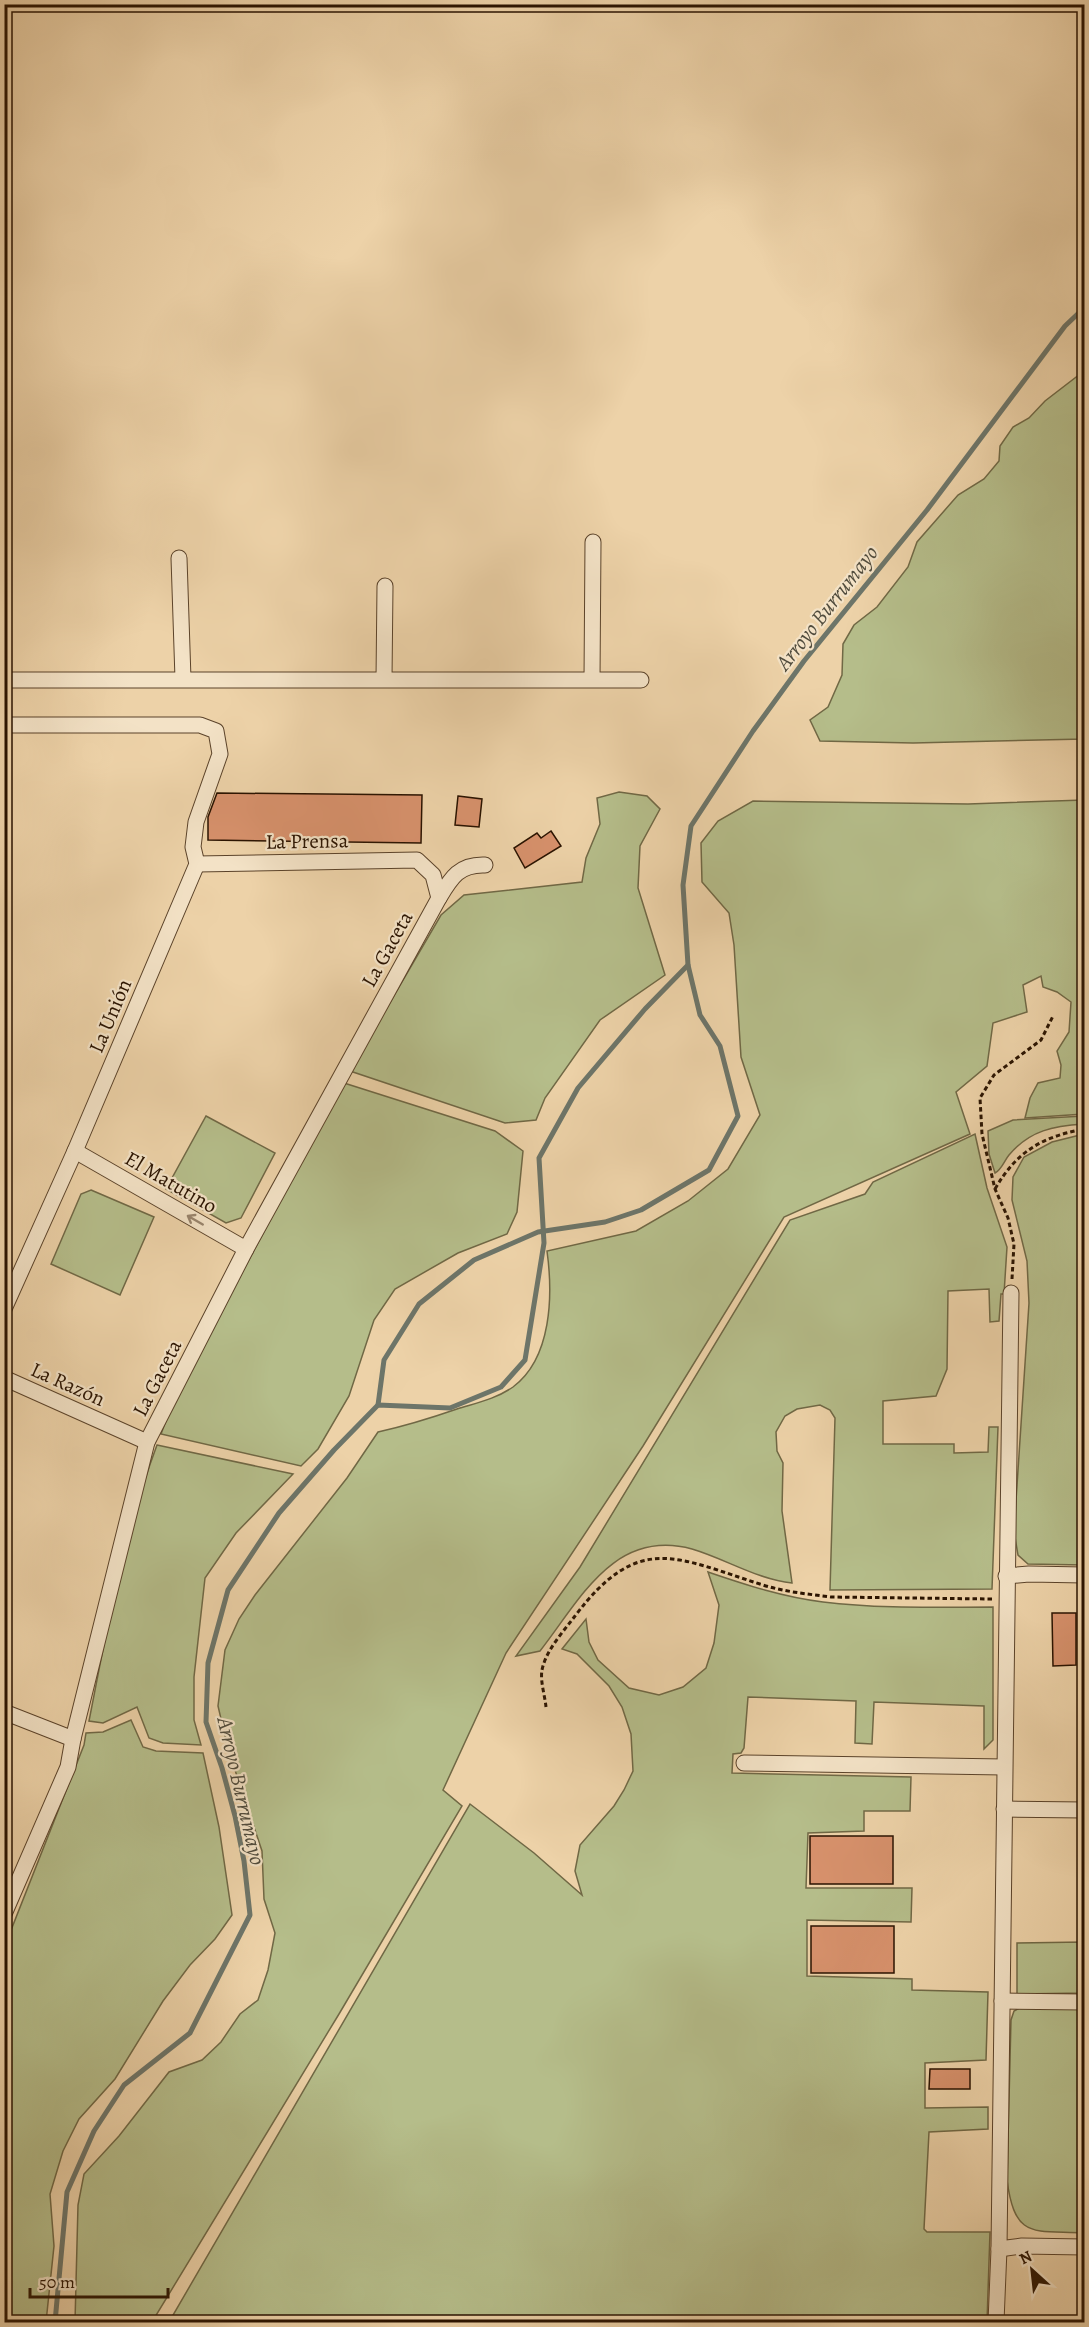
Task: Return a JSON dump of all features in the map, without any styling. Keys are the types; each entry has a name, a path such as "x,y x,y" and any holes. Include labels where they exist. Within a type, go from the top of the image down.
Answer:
{"street":[{"path":"592,680 593,542"},
{"path":"179,558 183,679"},
{"path":"384,679 385,586"},
{"path":"4,680 641,680"},
{"name":"La Unión","path":"4,725 200,725 216,731 220,753 196,822 193,847 197,864 75,1151 4,1310"},
{"name":"La Prensa","path":"197,864 417,860"},
{"name":"La Gaceta","path":"417,860 433,875 439,898"},
{"name":"La Gaceta","path":"4,1914 68,1767 147,1442 246,1249 439,898 454,876 465,866 484,865"},
{"name":"El Matutino","path":"75,1151 246,1249"},
{"path":"996,2322 999,2249 1011,1293"},
{"name":"La Razón","path":"4,1378 147,1442"},
{"path":"1006,1576 1084,1575"},
{"path":"4,1712 73,1739"},
{"path":"744,1763 1004,1767"},
{"path":"1004,1809 1084,1810"},
{"path":"1002,2001 1084,2002"},
{"path":"999,2249 1022,2246 1084,2247"}],"path":[{"path":"1011,1293 1014,1244 1008,1218 995,1189 981,1134 980,1098 994,1075 1041,1040 1053,1016"},
{"path":"995,1189 1006,1169 1038,1143 1084,1129"},
{"path":"546,1707 542,1671 553,1646 583,1606 607,1581 633,1563 658,1557 689,1560 766,1586 831,1597 1006,1598"}],"green space":[{"path":"1084,371 1084,739 913,743 820,741 810,720 828,707 842,675 843,644 854,625 877,607 908,567 917,542 958,495 984,479 999,461 1000,446 1013,427 1029,418 1045,401"},
{"path":"619,792 647,796 660,809 640,846 638,888 665,975 600,1020 545,1098 536,1120 505,1123 350,1071 441,915 464,895 582,882 586,858 600,824 597,798"},
{"path":"1084,800 1084,1114 1025,1118 1030,1098 1038,1083 1060,1078 1061,1065 1057,1051 1069,1032 1071,1002 1057,992 1043,987 1041,976 1023,985 1027,1012 993,1023 987,1066 956,1092 970,1134 784,1217 643,1446 506,1653 443,1790 462,1806 152,2322 75,2322 78,2205 84,2174 119,2136 169,2072 202,2060 221,2042 240,2014 258,2000 268,1970 275,1933 264,1899 262,1851 228,1749 218,1706 225,1650 239,1619 255,1595 347,1478 378,1432 493,1398 513,1387 526,1375 536,1360 547,1325 550,1287 547,1251 636,1231 688,1201 728,1169 760,1115 741,1057 734,945 729,913 702,882 701,843 718,821 753,801 968,804"},
{"path":"344,1083 495,1131 523,1151 517,1212 507,1234 458,1253 395,1289 374,1320 349,1396 318,1449 301,1466 161,1434 212,1328"},
{"path":"206,1116 275,1153 241,1218 226,1223 166,1189"},
{"path":"1084,1116 1084,1124 1053,1128 1025,1140 995,1173 989,1154 988,1131 1013,1120"},
{"path":"975,1134 987,1188 1007,1247 1004,1294 1001,1294 999,1321 990,1322 989,1289 948,1291 947,1369 936,1396 883,1401 883,1444 954,1444 954,1453 988,1452 989,1427 998,1427 992,1589 830,1590 835,1418 830,1410 820,1405 797,1409 785,1416 776,1432 777,1451 783,1463 782,1511 792,1583 754,1573 692,1549 665,1545 641,1549 620,1559 602,1573 585,1591 540,1651 516,1656 580,1567 790,1220 865,1194 873,1182"},
{"path":"1084,1134 1084,1565 1028,1564 1018,1555 1014,1531 1029,1303 1027,1261 1012,1200 1013,1177 1024,1157 1052,1142"},
{"path":"91,1190 154,1217 120,1295 51,1264 81,1194"},
{"path":"157,1445 293,1474 236,1533 205,1578 194,1677 194,1720 201,1745 163,1743 149,1738 137,1707 103,1723 89,1721 126,1547 145,1478"},
{"path":"708,1572 779,1594 823,1602 887,1607 993,1607 993,1740 984,1749 984,1706 874,1702 872,1744 855,1743 856,1701 748,1697 744,1748 741,1753 733,1754 732,1773 911,1777 910,1811 864,1811 864,1831 808,1833 806,1888 912,1888 911,1922 807,1920 807,1976 912,1979 912,1990 988,1992 986,2060 925,2063 925,2108 988,2107 988,2129 929,2132 924,2229 927,2232 990,2232 987,2322 169,2322 470,1804 534,1853 582,1895 575,1871 580,1845 614,1806 633,1771 631,1734 622,1707 609,1686 577,1654 562,1649 586,1619 589,1642 598,1660 629,1688 659,1695 683,1687 706,1668 714,1643 719,1605"},
{"path":"131,1720 143,1747 156,1751 203,1753 219,1827 232,1915 163,2001 115,2079 79,2119 63,2151 50,2194 54,2246 46,2322 5,2322 4,1948 84,1745 86,1733 103,1732"},
{"path":"1084,1942 1084,1993 1017,1994 1017,1943"},
{"path":"1023,2006 1084,2006 1084,2233 1039,2231 1029,2228 1015,2213 1011,2199 1007,2180 1011,2020 1014,2011"}],"building":[{"path":"217,793 422,795 421,843 208,840 208,817"},
{"path":"458,796 482,799 479,827 455,825"},
{"path":"551,831 561,846 525,868 514,848 537,833 541,838"},
{"path":"1052,1613 1076,1613 1076,1665 1053,1666"},
{"path":"810,1836 893,1836 893,1884 810,1884"},
{"path":"811,1926 894,1926 894,1973 811,1973"},
{"path":"930,2069 970,2069 970,2089 929,2089"}],"waterway":[{"name":"Arroyo Burrumayo","path":"55,2322 67,2192 94,2131 124,2085 190,2033 250,1915 244,1861 235,1816 206,1722 208,1663 228,1590 279,1513 334,1450 378,1405 450,1408 501,1387 525,1360 544,1243 539,1158 578,1088 645,1009 688,965 683,885 691,826 753,731 804,661 927,510 1065,326 1084,308"},
{"name":"Arroyo Burrumayo","path":"378,1405 384,1360 419,1304 474,1260 538,1232 605,1222 641,1210 709,1170 738,1116 720,1046 700,1015 688,965"}]}
